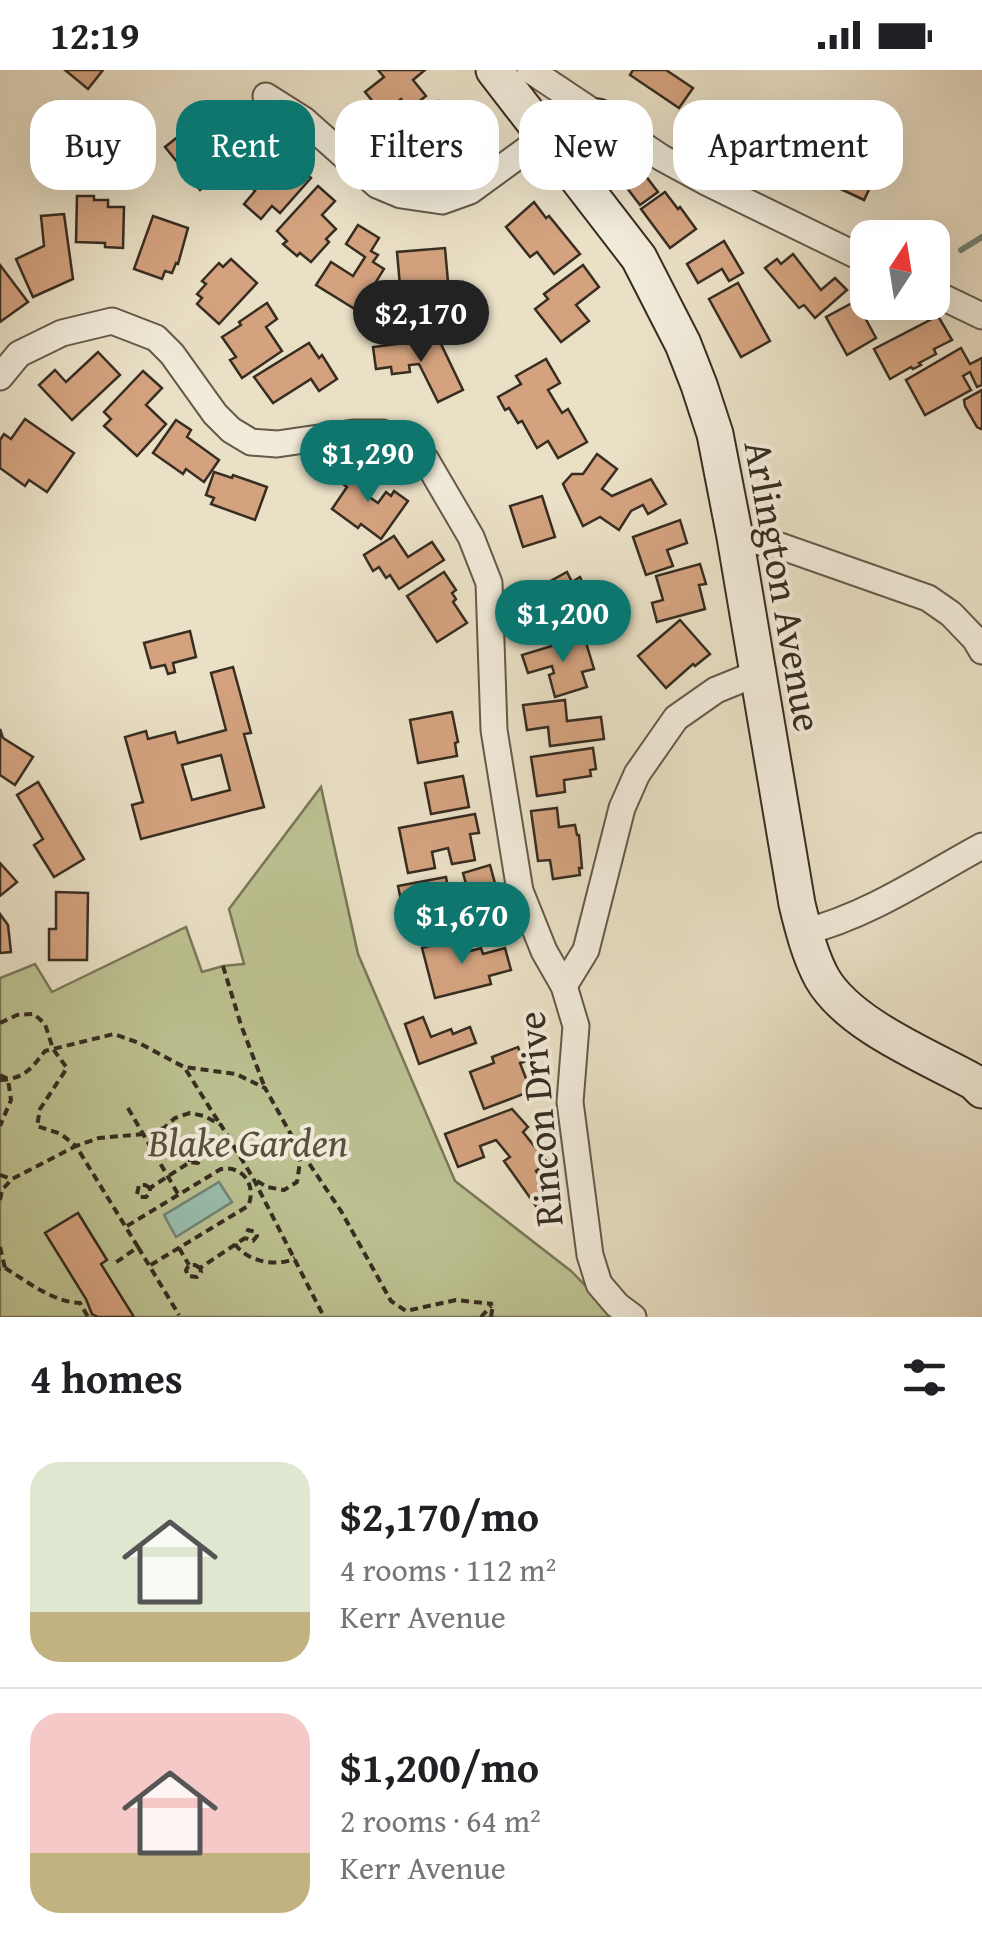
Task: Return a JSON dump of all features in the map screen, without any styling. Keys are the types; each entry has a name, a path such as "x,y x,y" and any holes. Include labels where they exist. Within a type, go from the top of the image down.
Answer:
{"main road":[{"name":"Arlington Avenue","path":"494,70 519,103"},
{"name":"Arlington Avenue","path":"586,190 639,258 683,344 715,434 797,904 822,978 844,1005 866,1022 982,1090"}],"street":[{"path":"530,70 573,100"},
{"path":"266,96 304,120 378,185 400,195 442,202 519,164"},
{"path":"653,152 850,252"},
{"path":"950,301 982,316"},
{"path":"0,377 18,354 62,333 112,321 156,338 172,354 214,414 230,430 251,442 277,444 382,432 409,444 426,460 471,538 489,583 494,730 520,892 544,951 564,986"},
{"path":"735,538 780,546 928,598 951,614 982,651"},
{"name":"Rincon Drive","path":"633,1317 617,1306 599,1284 590,1254 570,1102 576,1026 564,986 586,950 622,808 637,774 676,718 716,690 758,674"},
{"path":"804,932 867,909 982,846"}],"path":[{"path":"223,966 265,1088 391,1301 406,1311 456,1300 493,1304"},
{"path":"0,1023 17,1015 34,1014 45,1024 53,1050 67,1068 40,1110 36,1126 61,1134 76,1146 178,1316"},
{"path":"0,1077 8,1080 30,1072 45,1051 114,1034 184,1068 236,1074 265,1088"},
{"path":"184,1068 253,1178 324,1317"},
{"path":"0,1126 10,1100 8,1080"},
{"path":"128,1108 178,1194"},
{"path":"0,1200 1,1190 12,1179 99,1138 144,1134 190,1113 221,1125"},
{"path":"253,1178 284,1190 297,1182 298,1146"},
{"path":"136,1194 146,1197 150,1188 190,1162"},
{"path":"127,1226 220,1169 229,1167 248,1180 252,1194 248,1206 149,1266"},
{"path":"0,1176 12,1179"},
{"path":"134,1177 140,1185 150,1188"},
{"path":"130,1198 140,1185"},
{"path":"200,1268 246,1238"},
{"path":"235,1244 242,1254 256,1260 287,1262 295,1258"},
{"path":"0,1247 2,1269 51,1296 80,1303 88,1317"},
{"path":"115,1263 138,1247"},
{"path":"180,1248 189,1265"},
{"path":"189,1265 200,1268 197,1277"},
{"path":"188,1276 189,1265"},
{"path":"181,1280 197,1277"},
{"path":"197,1277 202,1285"},
{"path":"481,1317 493,1304"},
{"path":"492,1317 493,1304"}],"green space":[{"name":"Blake Garden","path":"321,787 358,954 455,1181 571,1271 616,1317 0,1317 0,978 35,964 52,992 186,927 202,972 244,964 229,909"}],"shaded area":[{"path":"219,1182 232,1202 176,1237 164,1215"}],"building":[{"path":"65,70 103,70 88,89"},
{"path":"378,70 425,70 413,80 426,96 421,100 372,100 365,92 384,77"},
{"path":"633,70 666,70 693,88 685,100 673,100 673,104 630,75"},
{"path":"176,138 176,161 165,147"},
{"path":"653,185 658,192 640,205 629,190 653,190"},
{"path":"318,186 335,201 322,215 336,229 311,262 283,244 287,241 277,231"},
{"path":"300,190 280,213 272,206 261,219 244,204 255,191"},
{"path":"843,190 869,190 864,200"},
{"path":"665,192 696,229 670,248 641,209"},
{"path":"77,196 94,196 94,200 108,200 108,207 124,207 123,248 76,242"},
{"path":"534,202 580,254 554,274 537,252 530,257 506,227"},
{"path":"64,214 73,279 33,297 16,259 44,246 41,216"},
{"path":"153,216 188,228 178,264 172,273 165,271 162,279 134,269"},
{"path":"358,225 379,238 371,251 378,255 373,262 384,269 358,311 316,285 331,262 353,276 365,257 346,244"},
{"path":"724,241 743,273 729,281 722,269 698,283 687,264"},
{"path":"445,248 451,316 403,320 397,252"},
{"path":"793,254 821,290 835,278 847,290 815,318 804,305 799,308 765,268 777,259 781,264"},
{"path":"231,259 257,283 219,324 197,304 202,298 197,294 206,284 202,281 219,263 223,267"},
{"path":"0,265 28,302 0,322"},
{"path":"583,265 599,287 576,305 589,321 561,342 535,309 548,299 544,294"},
{"path":"738,283 770,341 741,357 709,299"},
{"path":"267,303 277,319 266,327 282,351 242,378 230,360 236,357 222,337"},
{"path":"850,304 850,320 866,320 876,338 847,355 826,317"},
{"path":"930,320 940,320 952,340 934,349 936,354 921,365 890,379 874,349"},
{"path":"428,340 428,344 440,342 463,390 438,402 419,364 409,365 410,372 392,374 391,367 376,369 373,347"},
{"path":"309,343 337,379 319,391 311,379 273,403 254,377"},
{"path":"961,348 970,364 982,358 982,385 977,387 970,372 963,376 971,390 925,415 906,380"},
{"path":"98,352 120,375 72,420 39,385 55,370 66,382"},
{"path":"546,359 560,383 548,390 562,413 568,409 587,442 558,458 548,441 537,448 522,421 518,423 509,408 505,410 498,397 521,384 516,376"},
{"path":"143,371 162,388 146,405 166,424 137,456 104,426 111,419 104,412"},
{"path":"982,390 982,428 981,429 964,400"},
{"path":"25,419 74,453 47,492 29,480 25,486 0,468 0,440 4,434 11,439"},
{"path":"176,420 191,430 187,437 219,460 204,482 186,469 183,474 153,453"},
{"path":"597,454 617,469 602,489 612,496 651,479 666,504 648,514 643,505 631,511 619,530 600,517 583,526 563,484 572,474 583,474"},
{"path":"357,466 375,479 365,494 378,503 386,492 391,496 394,491 408,501 381,539 332,509 347,487 343,484"},
{"path":"214,472 267,487 255,520 211,504 214,498 206,495"},
{"path":"542,496 555,537 523,547 510,506"},
{"path":"680,520 687,543 667,550 673,566 646,575 633,537"},
{"path":"394,536 408,557 432,542 444,560 399,589 379,567 373,571 364,555"},
{"path":"700,564 706,584 699,585 705,609 657,622 652,603 663,600 656,576"},
{"path":"444,572 456,590 452,593 456,599 453,602 467,623 437,642 407,596"},
{"path":"567,572 572,582 580,577 595,610 563,628 554,611 549,614 546,607 526,618 516,600"},
{"path":"680,620 710,654 666,688 638,656"},
{"path":"190,631 196,657 173,663 175,672 168,674 165,665 151,668 144,643"},
{"path":"584,636 594,669 582,672 587,687 555,697 549,675 554,673 552,666 528,673 522,655"},
{"path":"233,667 251,733 244,734 264,807 141,839 132,805 143,802 125,737 146,731 148,739 175,732 178,743 226,730 211,673","holes":["221,755 230,790 192,800 182,765"]},
{"path":"565,700 567,721 601,717 604,739 550,746 548,727 527,730 523,705"},
{"path":"452,712 457,756 418,763 410,720"},
{"path":"0,729 3,738 33,757 15,785 0,775"},
{"path":"593,748 596,769 590,770 591,776 564,780 565,792 537,796 531,757"},
{"path":"463,776 469,807 431,814 425,783"},
{"path":"38,782 84,859 54,877 34,845 43,839 17,795"},
{"path":"557,808 559,827 575,825 582,868 580,875 553,879 550,860 538,861 531,811"},
{"path":"475,814 479,833 470,834 475,860 452,864 448,848 432,852 435,868 408,873 399,828"},
{"path":"0,863 17,882 0,896"},
{"path":"490,865 496,887 469,895 463,873"},
{"path":"446,877 449,894 457,893 458,901 495,893 498,910 461,918 463,924 429,931 426,920 412,922 411,914 404,915 398,886"},
{"path":"56,892 88,893 87,960 49,960 49,929 56,929"},
{"path":"0,914 8,925 11,952 0,953"},
{"path":"463,937 467,952 481,948 483,954 505,948 511,970 489,976 491,984 435,998 422,948"},
{"path":"423,1017 431,1037 470,1027 476,1043 419,1064 405,1024"},
{"path":"518,1047 531,1091 484,1109 470,1072 494,1063 492,1057"},
{"path":"512,1109 528,1127 523,1132 547,1162 536,1171 554,1198 538,1209 504,1161 510,1157 496,1140 480,1146 484,1157 458,1167 445,1134"},
{"path":"78,1213 107,1260 101,1264 134,1317 92,1314 45,1233"}],"waterway":[{"path":"961,250 982,237"}]}
